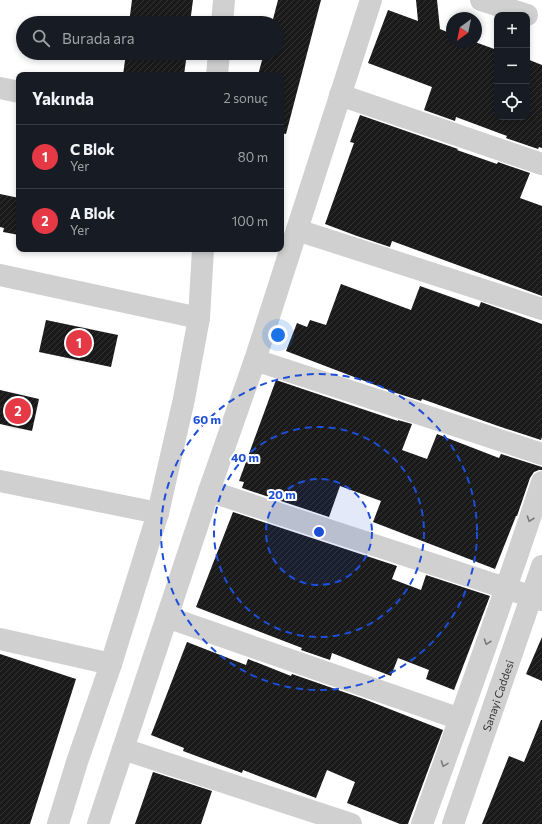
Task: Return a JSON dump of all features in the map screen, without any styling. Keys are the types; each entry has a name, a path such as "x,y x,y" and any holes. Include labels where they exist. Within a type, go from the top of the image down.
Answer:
{"street":[{"path":"223,16 224,0"},
{"path":"98,824 209,491 255,360 371,0"},
{"path":"481,0 518,12"},
{"path":"530,16 542,20"},
{"path":"217,72 218,60"},
{"path":"0,88 16,91"},
{"path":"340,95 542,164"},
{"path":"297,230 542,309"},
{"path":"58,824 158,513 184,399 199,318 203,252"},
{"path":"0,275 199,318"},
{"path":"255,360 542,454"},
{"path":"0,481 158,513"},
{"path":"422,824 507,588 542,482"},
{"path":"209,491 537,598"},
{"name":"Sanayi Caddesi","path":"453,824 537,598 542,566"},
{"path":"167,617 460,718"},
{"path":"0,639 110,664"},
{"path":"123,749 351,824"}],"building":[{"path":"132,0 193,0 191,16 130,16"},
{"path":"278,0 321,0 286,134 284,134 284,72 259,72 262,60 284,60 284,16 274,16"},
{"path":"416,0 437,0 440,29 446,32 446,48 482,48 482,45 494,49 494,120 530,120 530,60 542,65 542,148 539,147 538,149 506,138 507,136 456,117 455,121 424,110 432,87 368,63 388,10 418,21"},
{"path":"125,60 186,60 184,72 123,72"},
{"path":"360,115 497,164 498,162 530,173 520,198 542,206 542,296 392,241 390,247 325,224 354,143 350,142"},
{"path":"0,194 16,197 16,234 3,232 4,228 0,227"},
{"path":"341,284 411,310 420,286 479,307 481,302 542,324 541,440 422,399 421,401 396,393 286,351 297,323 307,327 310,320 326,325"},
{"path":"46,320 118,335 111,367 39,352"},
{"path":"276,380 398,421 412,424 402,450 427,459 437,434 499,458 501,454 542,467 542,470 534,472 530,478 517,516 495,569 373,522 381,501 340,486 329,517 242,488 244,482 239,481"},
{"path":"0,390 39,399 32,431 0,424"},
{"path":"233,512 397,566 392,579 421,590 426,575 490,596 454,690 426,679 429,670 398,658 391,676 332,653 330,660 301,650 302,648 196,607"},
{"path":"542,637 542,681 526,674"},
{"path":"187,642 246,665 248,659 291,676 292,674 364,699 443,730 408,824 400,824 347,803 355,782 327,770 316,798 243,770 242,773 183,751 184,748 151,735"},
{"path":"0,654 76,679 30,824 0,824"},
{"path":"541,720 542,824 482,824 509,756 524,762"},
{"path":"153,772 212,791 201,824 135,824"}],"place":[{"name":"C Blok","path":"79,343"},
{"name":"A Blok","path":"18,411"}]}
